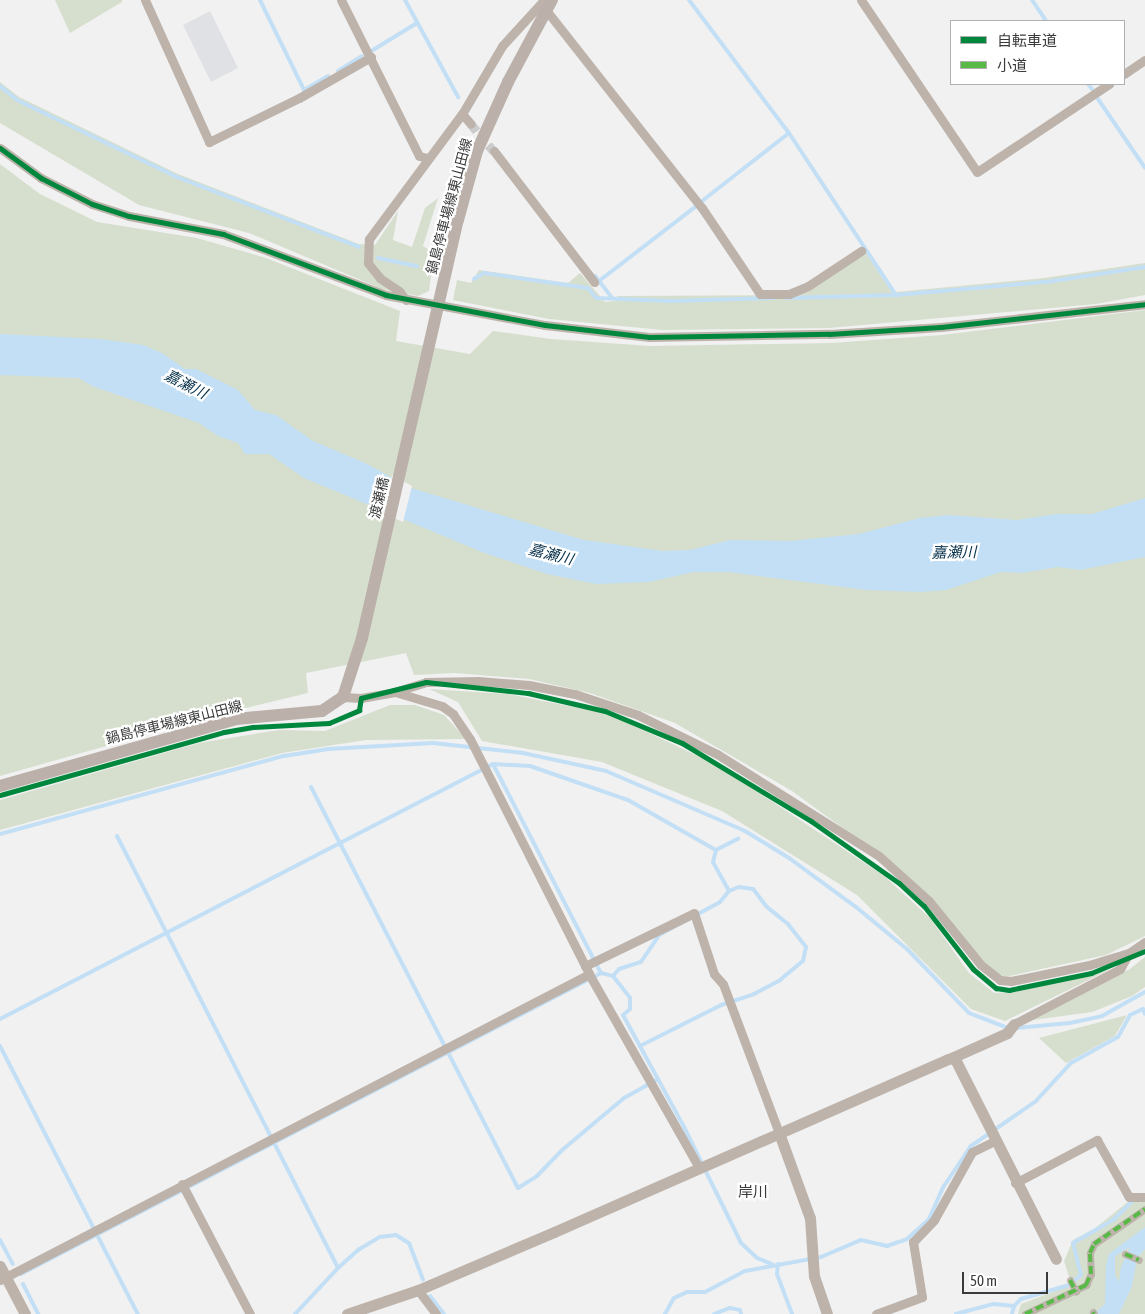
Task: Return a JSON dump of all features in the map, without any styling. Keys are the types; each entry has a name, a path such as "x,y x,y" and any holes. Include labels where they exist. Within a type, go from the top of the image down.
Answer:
{"main road":[{"name":"鍋島停車場線東山田線","path":"437,311 478,151 508,82 548,3"},
{"name":"渡瀬橋","path":"345,691 362,638 437,311"},
{"name":"鍋島停車場線東山田線","path":"0,786 236,719 322,711 345,691"}],"street":[{"path":"145,0 209,142 299,98 370,57"},
{"path":"341,0 419,156 427,158"},
{"path":"861,0 977,172 1108,85"},
{"path":"406,300 399,291 380,278 368,263 368,245 384,216 462,114 502,46 548,3 702,208 760,294 789,294 808,286 861,251"},
{"path":"1125,73 1145,60"},
{"path":"462,114 471,124"},
{"path":"0,148 41,178 92,204 129,216 223,234 437,311 650,336 829,334 941,327 1145,304"},
{"path":"494,151 594,282"},
{"path":"345,691 361,698 394,692 426,682 450,680 529,685 608,703 685,737 879,856 929,901 981,965 1000,980 1051,974 1129,953 1145,942"},
{"path":"394,692 442,706 453,714 470,739 650,1083 704,1166"},
{"path":"25,1314 2,1274 184,1188 591,968 695,917 714,974 723,984 810,1218 811,1257 827,1314"},
{"path":"347,1314 418,1290 954,1057 1120,968 1129,953"},
{"path":"954,1057 1015,1183 1056,1259"},
{"path":"1015,1183 1097,1140 1129,1197 1145,1197"},
{"path":"876,1314 922,1297 913,1242 934,1220 972,1152 995,1141"},
{"path":"184,1188 250,1314"},
{"path":"1025,1314 1073,1286 1086,1285 1091,1274 1090,1253 1094,1244 1145,1209"},
{"path":"1125,1254 1138,1260"},
{"path":"418,1290 436,1314"}],"shaded area":[{"path":"210,11 238,68 211,82 183,25"}],"green space":[{"path":"55,0 122,0 122,2 70,33"},
{"path":"0,82 19,97 178,174 359,244 375,245 398,211 393,240 412,247 425,208 438,198 423,246 434,253 429,291 418,296 382,289 249,233 139,205 0,123"},
{"path":"0,164 40,194 97,222 197,238 266,258 400,311 396,341 470,354 493,331 551,339 650,346 831,343 942,335 1145,310 1145,936 1106,955 1005,977 989,968 899,869 792,791 675,723 590,693 529,679 454,673 414,675 406,653 306,673 308,693 209,717 0,776"},
{"path":"869,252 896,292 1044,278 1145,263 1145,295 1096,304 829,328 662,330 549,319 453,300 457,280 471,283 479,270 568,283 580,273 605,302 616,301 617,296 799,295"},
{"path":"429,689 508,694 609,714 719,766 884,876 930,918 969,973 994,993 1016,992 1109,970 1005,1021 971,1009 857,895 722,811 602,762 482,741 458,702"},
{"path":"390,705 415,705 444,715 466,739 366,740 282,753 0,830 0,800 199,743 279,730 325,731"},
{"path":"1145,957 1145,987 1132,996 1092,1012 1026,1021 1130,969"},
{"path":"1127,1015 1115,1036 1066,1063 1039,1038"},
{"path":"1145,1200 1145,1314 1018,1314 1021,1304 1068,1286 1070,1280 1064,1261 1073,1240 1094,1229 1129,1201"}],"water":[{"name":"嘉瀬川","path":"0,334 101,339 143,345 162,353 185,369 196,369 238,390 255,410 276,415 313,441 365,463 411,488 584,540 663,551 690,550 730,540 790,541 859,534 920,518 949,515 1017,520 1056,514 1092,514 1145,498 1145,557 1080,570 1058,567 1022,573 1001,572 946,590 921,592 867,590 728,572 694,572 649,582 596,584 547,574 482,552 304,478 269,454 245,454 238,443 218,436 199,423 92,386 79,378 0,375"},
{"path":"1145,1227 1145,1249 1137,1258 1132,1286 1119,1314 1094,1314 1105,1304 1106,1265 1109,1254","holes":["1130,1247 1121,1267 1119,1282 1115,1275 1115,1256"]}],"pier":[{"path":"392,475 412,486 403,522 383,513"}],"waterway":[{"path":"260,0 304,90 328,76"},
{"path":"405,0 458,97"},
{"path":"689,0 789,133 896,295"},
{"path":"1032,0 1045,20"},
{"path":"373,50 417,23"},
{"path":"338,71 362,56"},
{"path":"1089,85 1092,89"},
{"path":"0,86 17,100 177,177 359,247"},
{"path":"1098,99 1145,168"},
{"path":"702,201 789,133"},
{"path":"599,281 695,207"},
{"path":"378,258 417,266"},
{"path":"786,298 896,295 1046,282 1145,267"},
{"path":"474,279 484,273 588,288 596,298 671,301 774,298"},
{"path":"595,276 612,298"},
{"path":"0,834 284,756 328,749 433,743 523,753 606,771 745,831 789,858 856,907 907,949 969,1013 1008,1028"},
{"path":"493,764 530,766 628,800 716,850"},
{"path":"0,1019 493,764 601,973"},
{"path":"311,787 518,1188 537,1176 561,1151 624,1098 658,1079"},
{"path":"117,836 338,1268"},
{"path":"21,1274 601,973 613,976 619,969 641,962 659,935 720,902 729,891 713,862 716,850 738,839"},
{"path":"640,1046 721,1005 754,994 780,980 803,961 806,947 788,924 766,906 753,889 739,887 729,891"},
{"path":"613,976 630,998 630,1009 623,1015 684,1127 741,1243 757,1258 772,1264"},
{"path":"1015,1028 1070,1023 1102,1016 1145,992"},
{"path":"665,1314 674,1298 687,1292 705,1292 745,1271 821,1257 861,1240 887,1246 907,1239 929,1219 944,1186 971,1146 1036,1101 1071,1063 1118,1037 1130,1015 1143,1009 1145,1014"},
{"path":"0,1046 138,1314"},
{"path":"1012,1314 1014,1306 1021,1299 1069,1285 1081,1275 1073,1243 1113,1220 1135,1199"},
{"path":"295,1314 338,1268 358,1250 380,1237 396,1235 409,1243 423,1279"},
{"path":"0,1240 13,1264"},
{"path":"778,1264 777,1274 792,1314"},
{"path":"23,1284 38,1314"},
{"path":"430,1296 444,1314"},
{"path":"956,1314 994,1304 1014,1306"},
{"path":"714,1314 730,1308 740,1310 741,1314"}],"tunnel":[{"path":"471,124 494,151"}],"marked path":[{"path":"1025,1314 1086,1285 1091,1274 1090,1253 1094,1244 1145,1209"},
{"path":"1125,1254 1139,1260"},
{"path":"1070,1280 1076,1292"}],"cycle path":[{"path":"0,148 41,178 92,204 129,216 223,234 386,295 545,325 649,337 829,334 941,327 1145,304"},
{"path":"0,795 224,732 253,727 329,723 359,710 361,698 426,682 528,693 605,711 682,743 811,821 899,883 924,906 973,969 996,988 1009,990 1091,973 1145,951"}],"district":[{"name":"岸川","path":"753,1192"}]}
